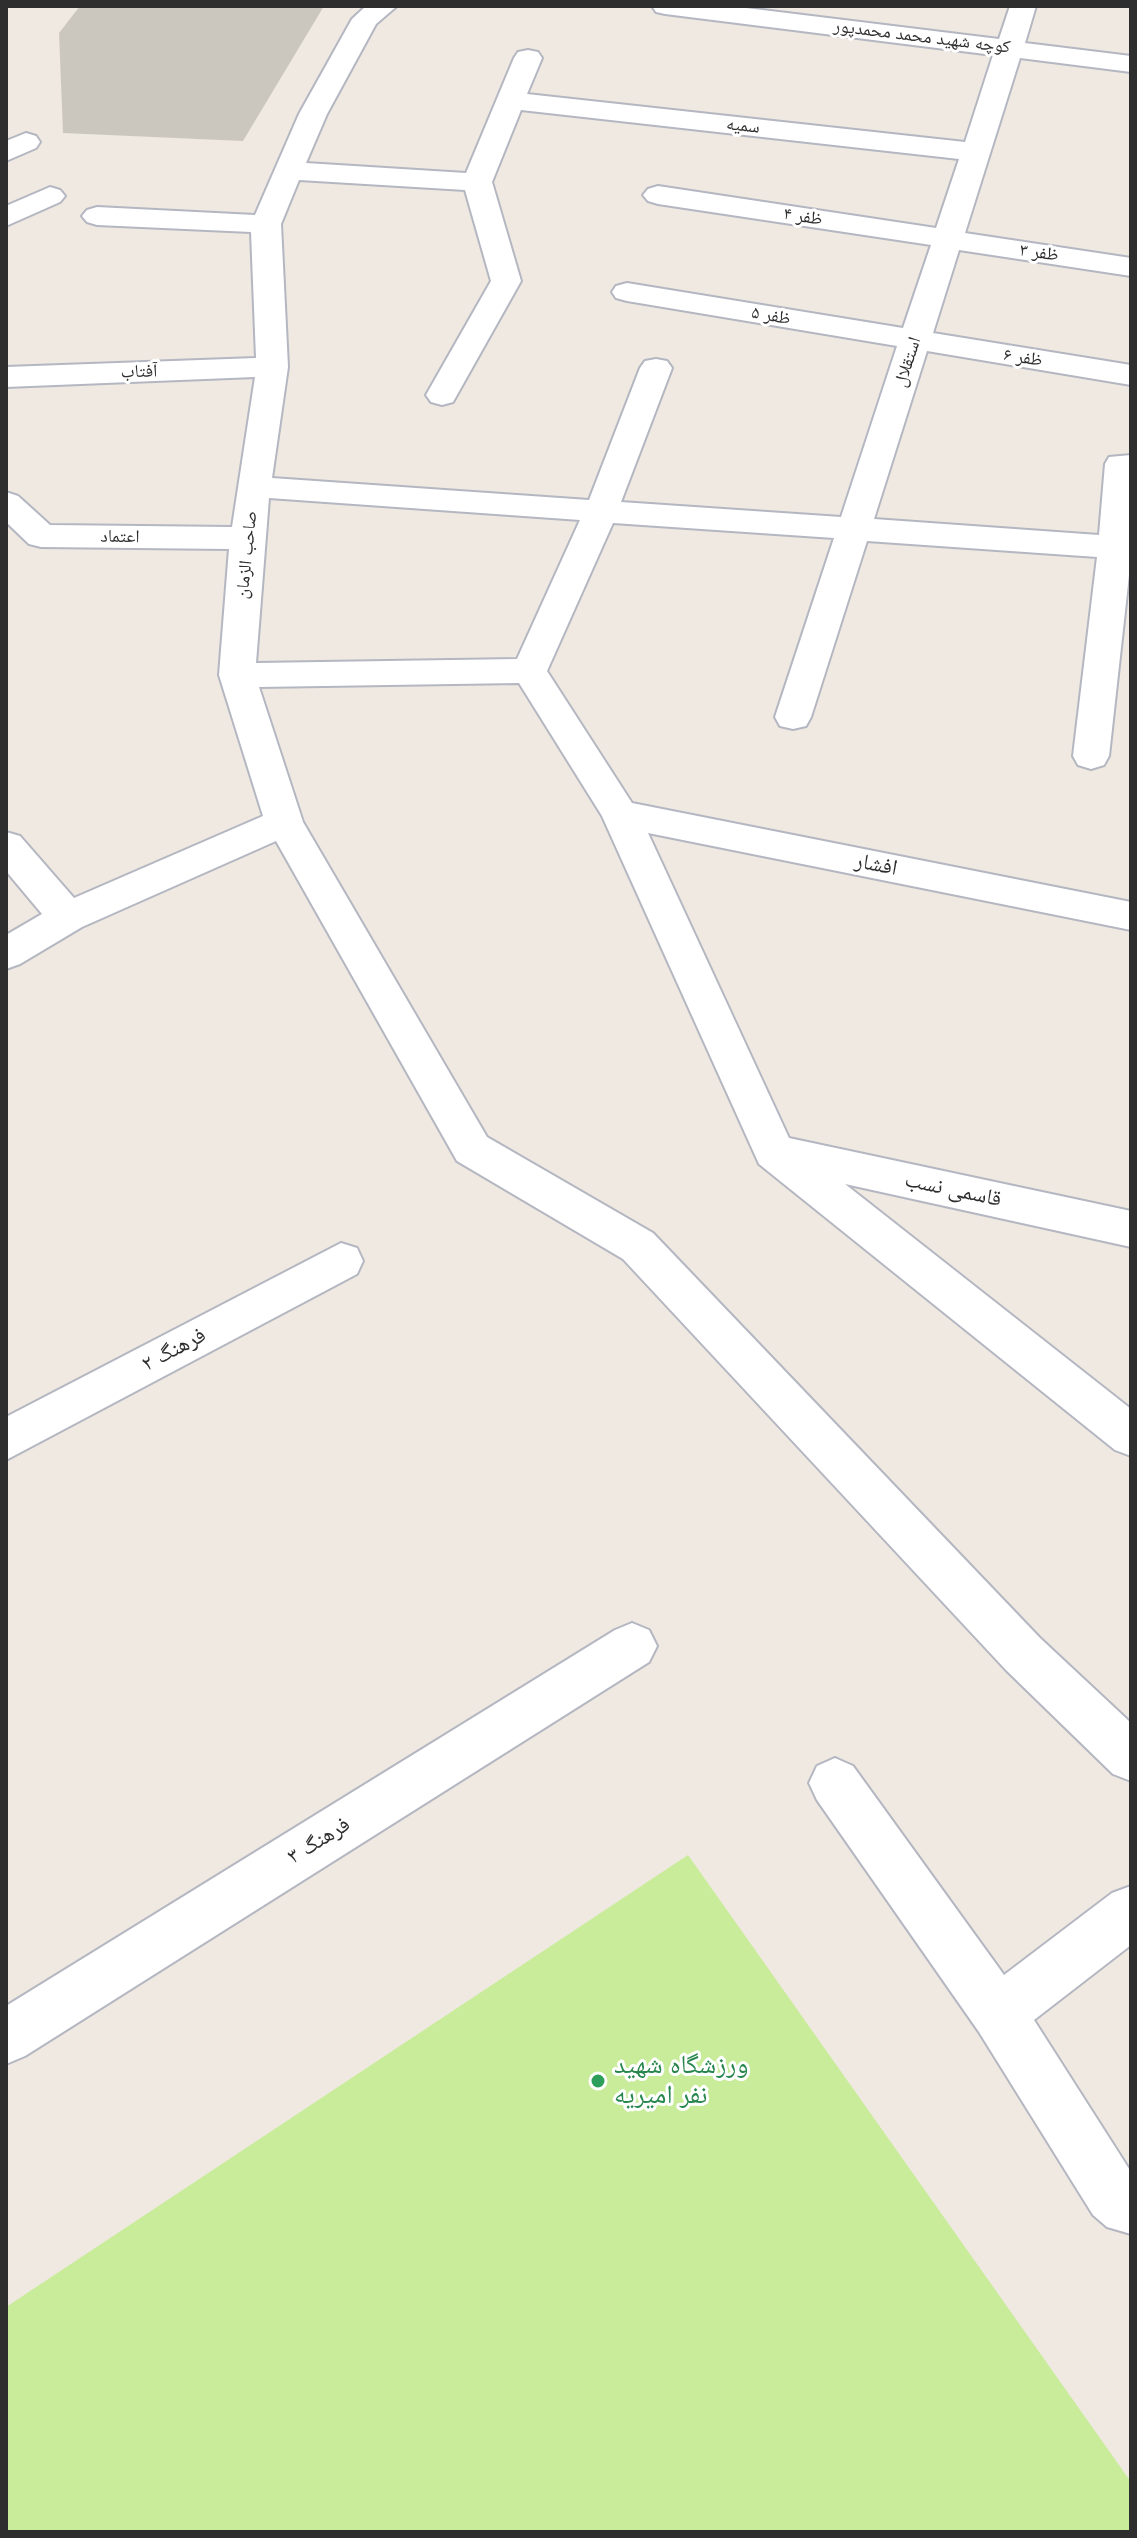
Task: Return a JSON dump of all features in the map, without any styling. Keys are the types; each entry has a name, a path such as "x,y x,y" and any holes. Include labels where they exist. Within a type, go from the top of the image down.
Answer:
{"street":[{"name":"صاحب الزمان","path":"384,6 365,19 313,114 266,224 272,367 247,538 237,675 284,822 472,1149 638,1246 1023,1654 1131,1757"},
{"name":"کوچه شهید محمد محمدپور","path":"665,6 1131,64"},
{"name":"استقلال","path":"793,717 1023,6"},
{"path":"442,395 506,281 477,182 528,58"},
{"name":"سمیه","path":"510,100 976,152"},
{"path":"290,171 477,182"},
{"name":"ظفر ۴","path":"658,195 948,240"},
{"path":"6,217 50,196"},
{"path":"97,216 266,224"},
{"name":"ظفر ۳","path":"948,240 1131,267"},
{"name":"ظفر ۵","path":"627,292 915,341"},
{"name":"ظفر ۶","path":"915,341 1131,375"},
{"name":"آفتاب","path":"6,377 272,367"},
{"path":"529,671 602,509 656,368"},
{"path":"1091,756 1115,547 1121,464 1131,465"},
{"path":"255,487 1115,547"},
{"name":"اعتماد","path":"6,503 41,536 247,538"},
{"path":"237,675 529,671"},
{"path":"529,671 620,814 774,1152 1131,1436"},
{"name":"افشار","path":"620,814 1131,916"},
{"path":"6,954 68,917 284,822"},
{"path":"6,846 68,917"},
{"name":"قاسمی نسب","path":"774,1152 1131,1229"},
{"name":"فرهنگ ۲","path":"6,1440 341,1261"},
{"name":"فرهنگ ۳","path":"6,2037 632,1646"},
{"path":"835,1783 998,2013 1113,2195 1127,2207 1131,2206"},
{"path":"998,2013 1131,1912"}],"green space":[{"name":"ورزشگاه شهید نفر امیریه","path":"688,1855 1131,2482 1131,2532 6,2532 6,2307"}],"building":[{"path":"80,6 324,6 243,141 63,133 59,33"}],"place":[{"name":"ورزشگاه شهید نفر امیریه","path":"598,2081"}]}
